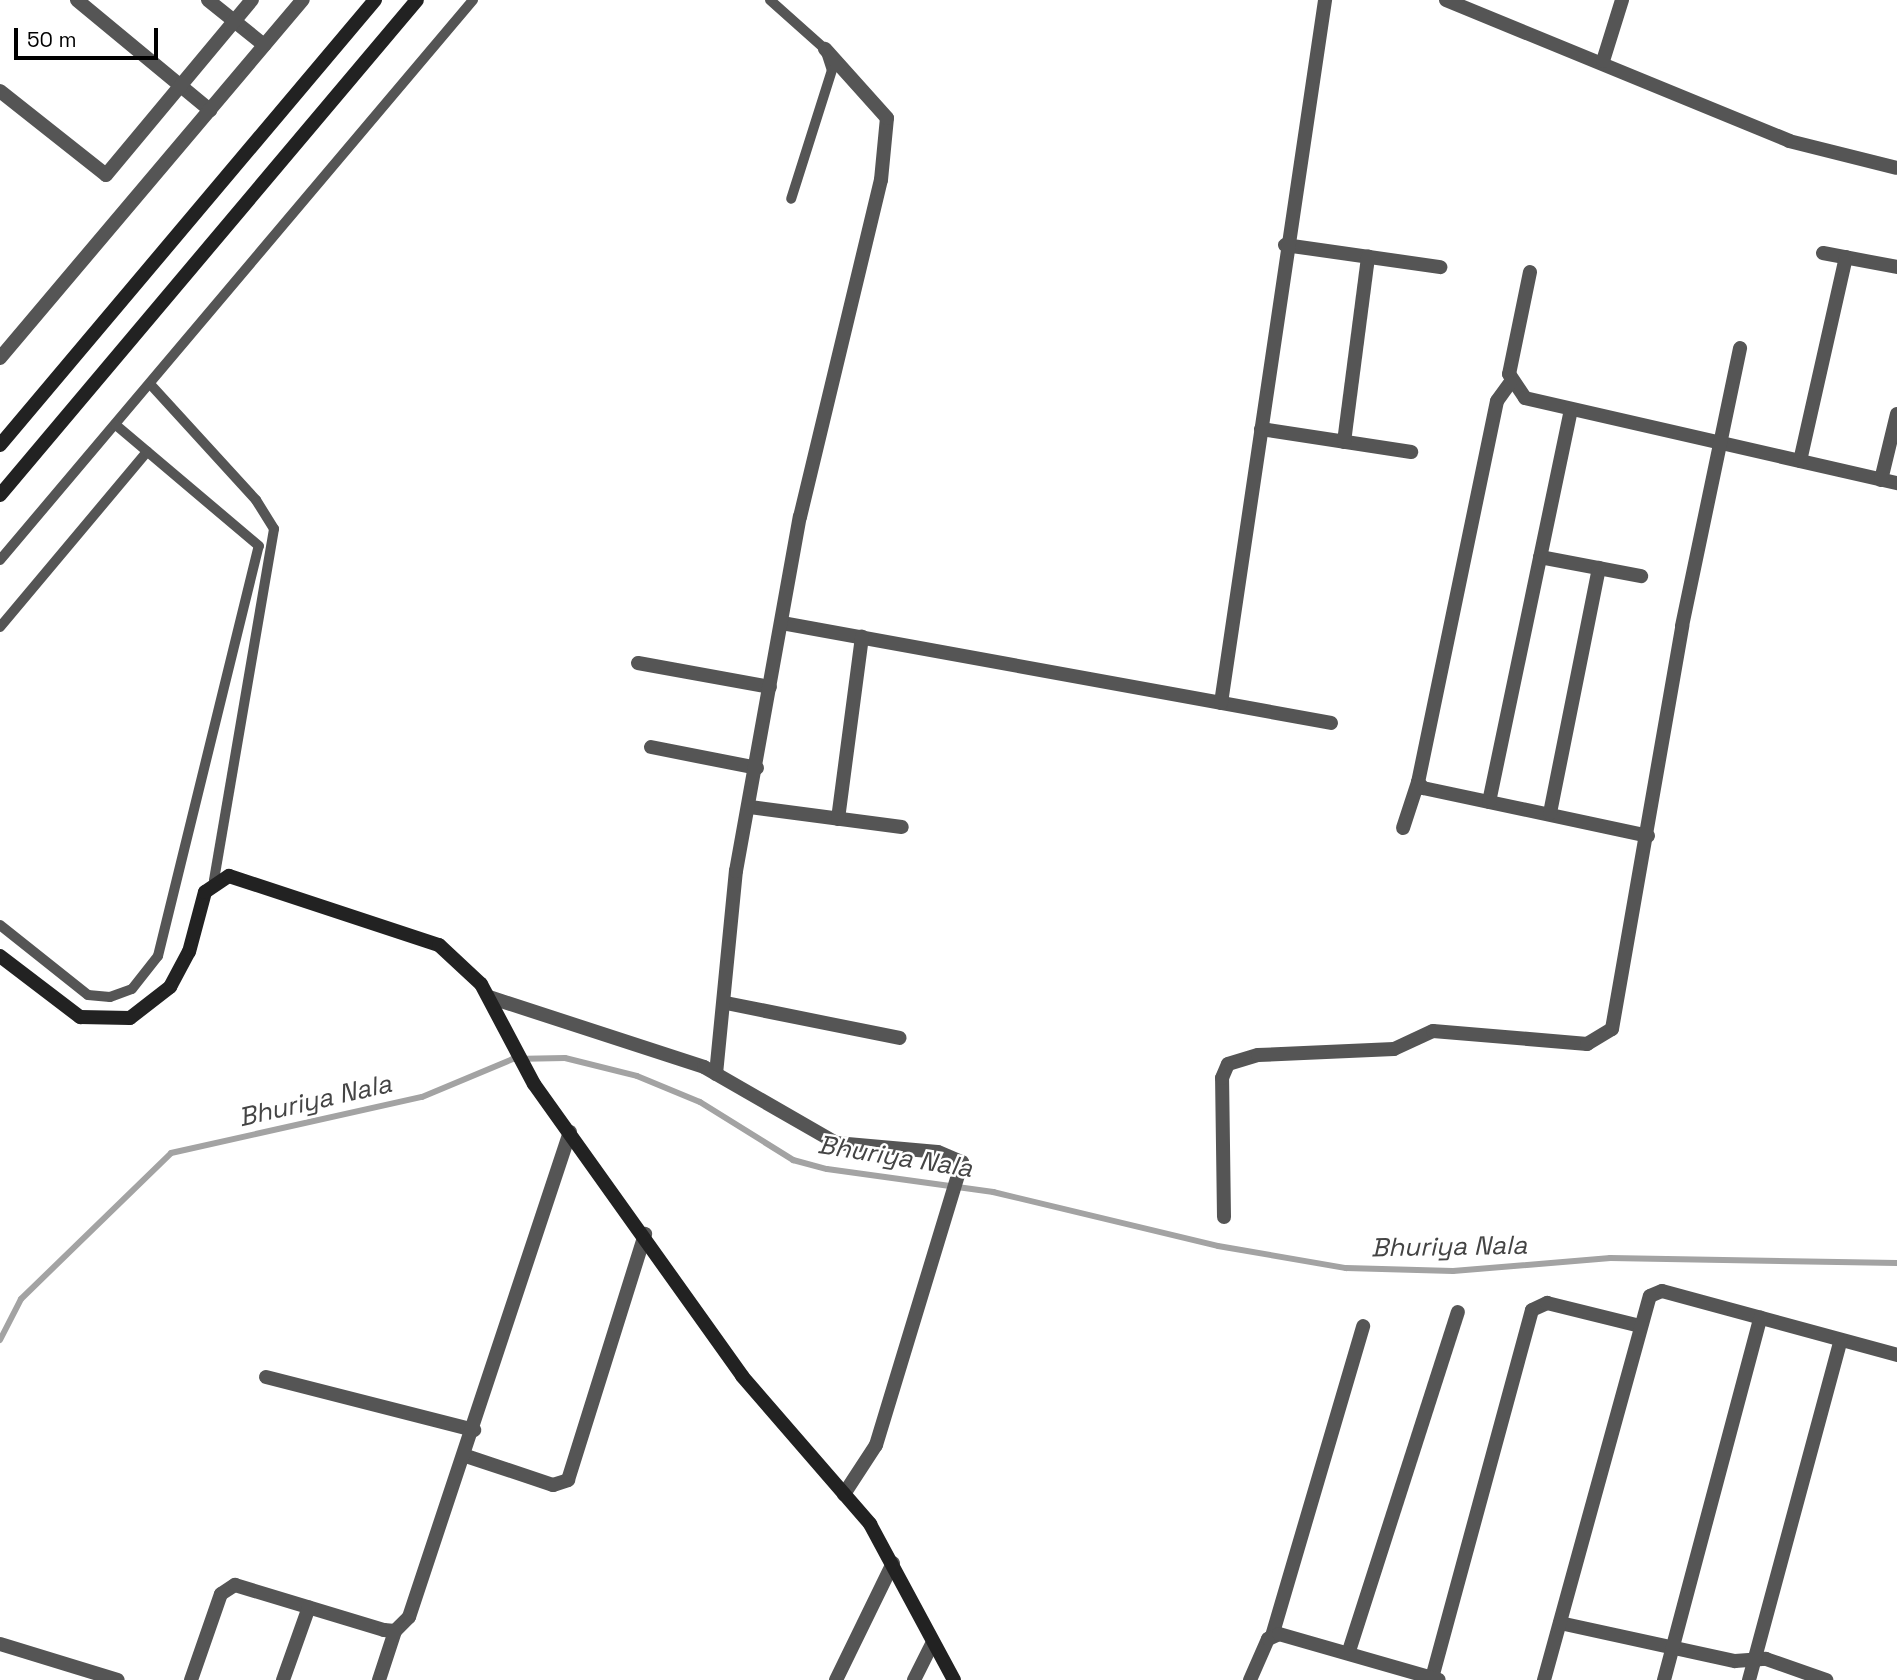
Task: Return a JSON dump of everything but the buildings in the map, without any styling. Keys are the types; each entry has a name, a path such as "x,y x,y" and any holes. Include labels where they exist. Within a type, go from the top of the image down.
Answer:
{"street":[{"path":"77,0 210,110"},
{"path":"208,0 264,45"},
{"path":"0,91 106,175 183,87 233,20 252,0"},
{"path":"0,358 303,0"},
{"path":"0,445 375,0"},
{"path":"0,495 417,0"},
{"path":"1222,703 1285,245 1325,0"},
{"path":"1446,0 1603,61 1789,141 1897,168"},
{"path":"1603,61 1622,0"},
{"path":"716,1074 726,1003 731,910 800,517 881,180 887,118 825,49"},
{"path":"1285,245 1440,267"},
{"path":"1823,253 1897,267"},
{"path":"1344,442 1368,257"},
{"path":"1800,461 1846,257"},
{"path":"1403,828 1418,782 1497,401 1510,383 1530,272"},
{"path":"1224,1217 1222,1078 1228,1064 1258,1055 1394,1049 1433,1031 1587,1044 1606,1039 1617,1016 1720,443 1740,348"},
{"path":"1510,383 1525,398 1897,483"},
{"path":"1489,802 1571,408"},
{"path":"1881,480 1897,414"},
{"path":"1261,429 1411,452"},
{"path":"1540,557 1641,576"},
{"path":"1550,813 1599,568"},
{"path":"782,623 1331,723"},
{"path":"838,819 862,637"},
{"path":"638,663 771,687"},
{"path":"651,747 757,768"},
{"path":"1418,782 1489,802 1648,836"},
{"path":"750,807 902,827"},
{"path":"0,956 80,1017 130,1017 170,986 215,880 229,876 421,937 461,962 489,997 511,1031 526,1069 645,1234 742,1376 844,1494 893,1563 954,1680"},
{"path":"489,997 716,1074 836,1143 938,1152 962,1166 953,1207 868,1465 844,1494"},
{"path":"726,1003 900,1038"},
{"path":"379,1680 395,1631 410,1617 466,1456 570,1132"},
{"path":"466,1456 553,1485 568,1480 645,1234"},
{"path":"1544,1680 1650,1296 1662,1291 1897,1354"},
{"path":"1272,1636 1349,1651 1435,1679 1532,1310 1547,1303 1640,1326"},
{"path":"1349,1651 1458,1312"},
{"path":"1664,1680 1760,1318"},
{"path":"1250,1680 1272,1636 1363,1326"},
{"path":"1749,1680 1757,1659 1841,1340"},
{"path":"266,1377 474,1430"},
{"path":"836,1680 893,1563"},
{"path":"191,1680 227,1588 244,1586 395,1631"},
{"path":"283,1680 309,1607"},
{"path":"1560,1623 1735,1661 1757,1659 1826,1680"},
{"path":"914,1680 933,1642"},
{"path":"0,1644 118,1680"}],"lane":[{"path":"0,559 151,385 473,0"},
{"path":"770,0 825,49 831,86 791,199"},
{"path":"151,385 257,500 274,529 215,880"},
{"path":"0,925 88,995 110,997 132,989 158,956 259,546 116,425"},
{"path":"0,627 148,452"}],"waterway":[{"name":"Bhuriya Nala","path":"0,1340 21,1299 171,1153 422,1097 513,1059 565,1058 637,1076 700,1102 793,1160 827,1169 993,1192 1218,1246 1346,1268 1453,1271 1610,1258 1897,1263"}]}
